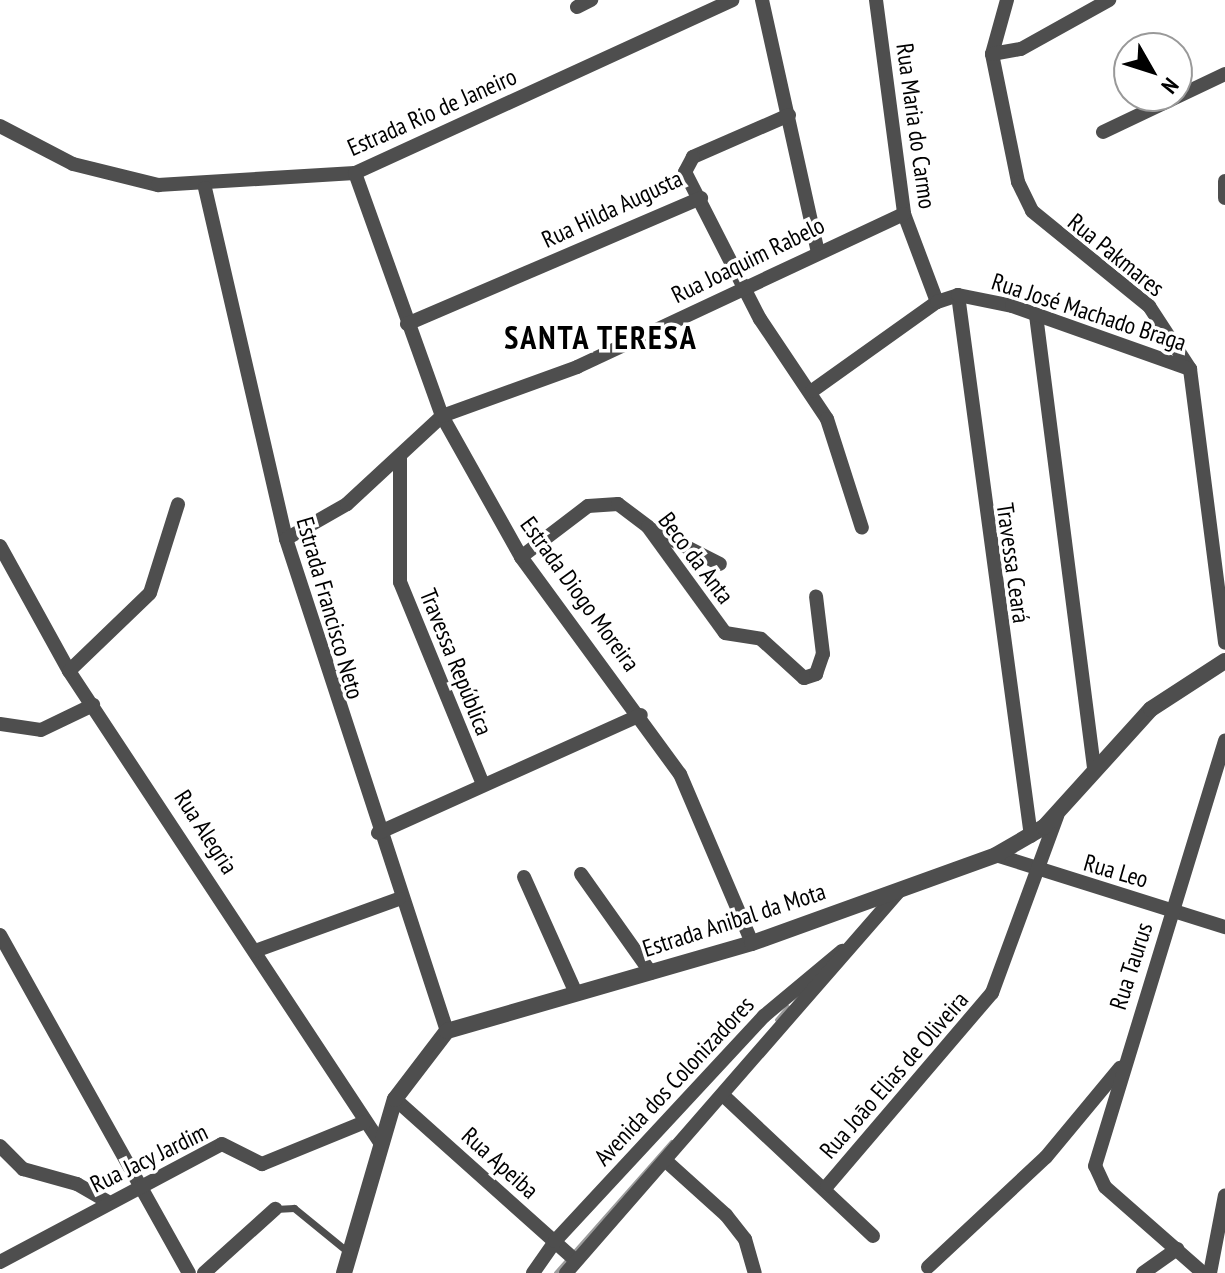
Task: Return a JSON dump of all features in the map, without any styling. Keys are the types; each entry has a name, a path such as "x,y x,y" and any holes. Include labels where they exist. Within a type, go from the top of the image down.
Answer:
{"street":[{"path":"577,7 591,0"},
{"name":"Estrada Rio de Janeiro","path":"0,126 117,179 205,188 355,173 732,0"},
{"path":"762,0 817,249"},
{"name":"Rua Maria do Carmo","path":"876,0 904,214 937,302"},
{"name":"Rua Pakmares","path":"1007,0 992,54 1018,182 1032,211 1149,306 1190,369 1225,643"},
{"path":"992,54 1021,49 1109,0"},
{"path":"1103,132 1225,74"},
{"name":"Rua Hilda Augusta","path":"407,324 701,198 685,172 693,157 789,115"},
{"name":"Estrada Diogo Moreira","path":"355,173 442,416 521,557 641,715 696,804 752,943"},
{"path":"1225,181 1225,198"},
{"name":"Estrada Francisco Neto","path":"205,188 286,539 399,899 447,1031"},
{"path":"701,198 760,319 812,391 849,474 862,528"},
{"name":"Rua Joaquim Rabelo","path":"286,539 347,504 442,416 577,367 817,249 904,214"},
{"name":"Rua José Machado Braga","path":"812,391 937,302 958,295 1036,315 1190,369"},
{"name":"Travessa Ceará","path":"958,295 1031,836"},
{"path":"1036,315 1094,768"},
{"name":"Travessa República","path":"400,458 400,582 483,784"},
{"name":"Beco da Anta","path":"521,557 551,530 604,501 648,527 725,633 761,639 798,674 816,674 823,654 816,596"},
{"path":"69,671 150,593 178,504"},
{"path":"648,527 720,564"},
{"name":"Rua Alegria","path":"0,546 69,671 379,1141"},
{"name":"Estrada Anibal da Mota","path":"447,1031 752,943 996,855 1031,836 1058,812 1094,768 1173,691 1225,661"},
{"path":"0,724 41,730 93,705"},
{"path":"378,833 641,715"},
{"name":"Rua Taurus","path":"1177,1249 1120,1198 1095,1166 1121,1068 1225,740"},
{"name":"Rua Joāo Elias de Oliveira","path":"827,1186 992,993 1058,812"},
{"name":"Rua Leo","path":"996,855 1225,927"},
{"path":"581,874 651,973"},
{"path":"524,877 576,993"},
{"name":"Avenida dos Colonizadores","path":"533,1273 565,1250 666,1161 725,1097 900,890"},
{"path":"255,951 399,899"},
{"name":"Avenida dos Colonizadores","path":"566,1273 565,1250 668,1122 764,1016 863,934"},
{"path":"0,935 142,1182 189,1273"},
{"path":"344,1273 379,1141 395,1099 447,1031"},
{"path":"928,1267 1046,1157 1121,1068"},
{"name":"Rua Joāo Elias de Oliveira","path":"725,1097 827,1186 873,1236"},
{"name":"Rua Apeiba","path":"395,1099 565,1250"},
{"name":"Rua Jacy Jardim","path":"0,1262 142,1182 222,1144 262,1164 365,1122"},
{"path":"668,1122 684,1138"},
{"path":"0,1146 23,1169 107,1201"},
{"path":"666,1161 726,1215 752,1271"},
{"path":"1210,1273 1225,1195"},
{"path":"204,1273 275,1209"},
{"path":"1143,1273 1177,1249 1203,1273"}],"lane":[{"path":"275,1209 294,1208 350,1254"}],"waterway":[{"path":"777,1020 788,1007"},
{"path":"556,1273 672,1142"}],"district":[{"name":"SANTA TERESA","path":"601,337"}]}
